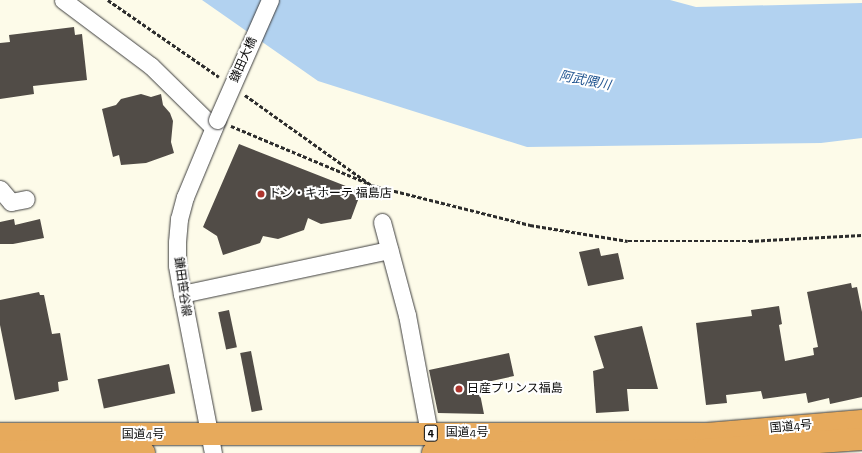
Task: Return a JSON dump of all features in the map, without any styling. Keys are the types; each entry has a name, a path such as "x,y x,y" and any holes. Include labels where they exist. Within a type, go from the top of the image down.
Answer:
{"highway":[{"name":"国道4号","path":"0,434 212,444 431,443 706,434 862,421"},
{"name":"国道4号","path":"431,443 705,451 862,439"},
{"name":"国道4号","path":"0,451 144,453"}],"street":[{"path":"63,0 151,66 215,124"},
{"name":"鎌田大橋","path":"215,124 270,0"},
{"name":"鎌田笹谷線","path":"212,444 177,265 178,219 192,177 215,124"},
{"path":"0,189 11,202 26,199"},
{"path":"382,222 407,315 431,443"},
{"path":"182,294 389,250"}],"path":[{"path":"108,0 225,81"},
{"path":"238,90 371,185"},
{"path":"215,124 371,185 530,225 628,241 749,241 862,235"}],"water":[{"name":"阿武隈川","path":"202,0 670,0 696,7 862,3 862,138 821,143 527,147 318,81"}],"building":[{"path":"74,27 75,35 82,34 87,80 33,86 34,94 0,99 0,43 10,42 9,35"},
{"path":"141,94 151,97 161,94 163,105 170,113 173,121 171,142 174,153 146,163 121,165 119,155 113,157 102,109 116,105 121,99"},
{"path":"239,144 361,192 351,219 321,224 308,218 304,230 278,239 263,236 260,243 223,255 217,236 203,227"},
{"path":"14,219 15,225 40,219 44,238 13,244 0,244 0,222"},
{"path":"599,248 601,256 618,253 624,279 588,286 579,252"},
{"path":"851,283 852,288 857,287 862,312 862,397 830,404 829,398 808,403 806,393 763,399 761,391 726,395 727,403 706,405 696,323 752,316 751,310 779,306 782,324 779,325 785,361 814,355 813,348 818,347 807,292"},
{"path":"39,292 40,295 44,295 52,334 60,333 68,380 58,382 59,391 15,400 0,325 0,300"},
{"path":"229,310 237,347 226,349 218,312"},
{"path":"642,326 658,389 627,389 629,411 596,413 593,371 604,368 594,336"},
{"path":"251,351 262,410 252,412 240,353"},
{"path":"509,353 514,376 478,384 484,414 438,413 429,370"},
{"path":"169,364 175,393 104,409 98,379"}],"place":[{"name":"ドン・キホーテ 福島店","path":"261,194"},
{"name":"日産プリンス福島","path":"459,389"}]}
